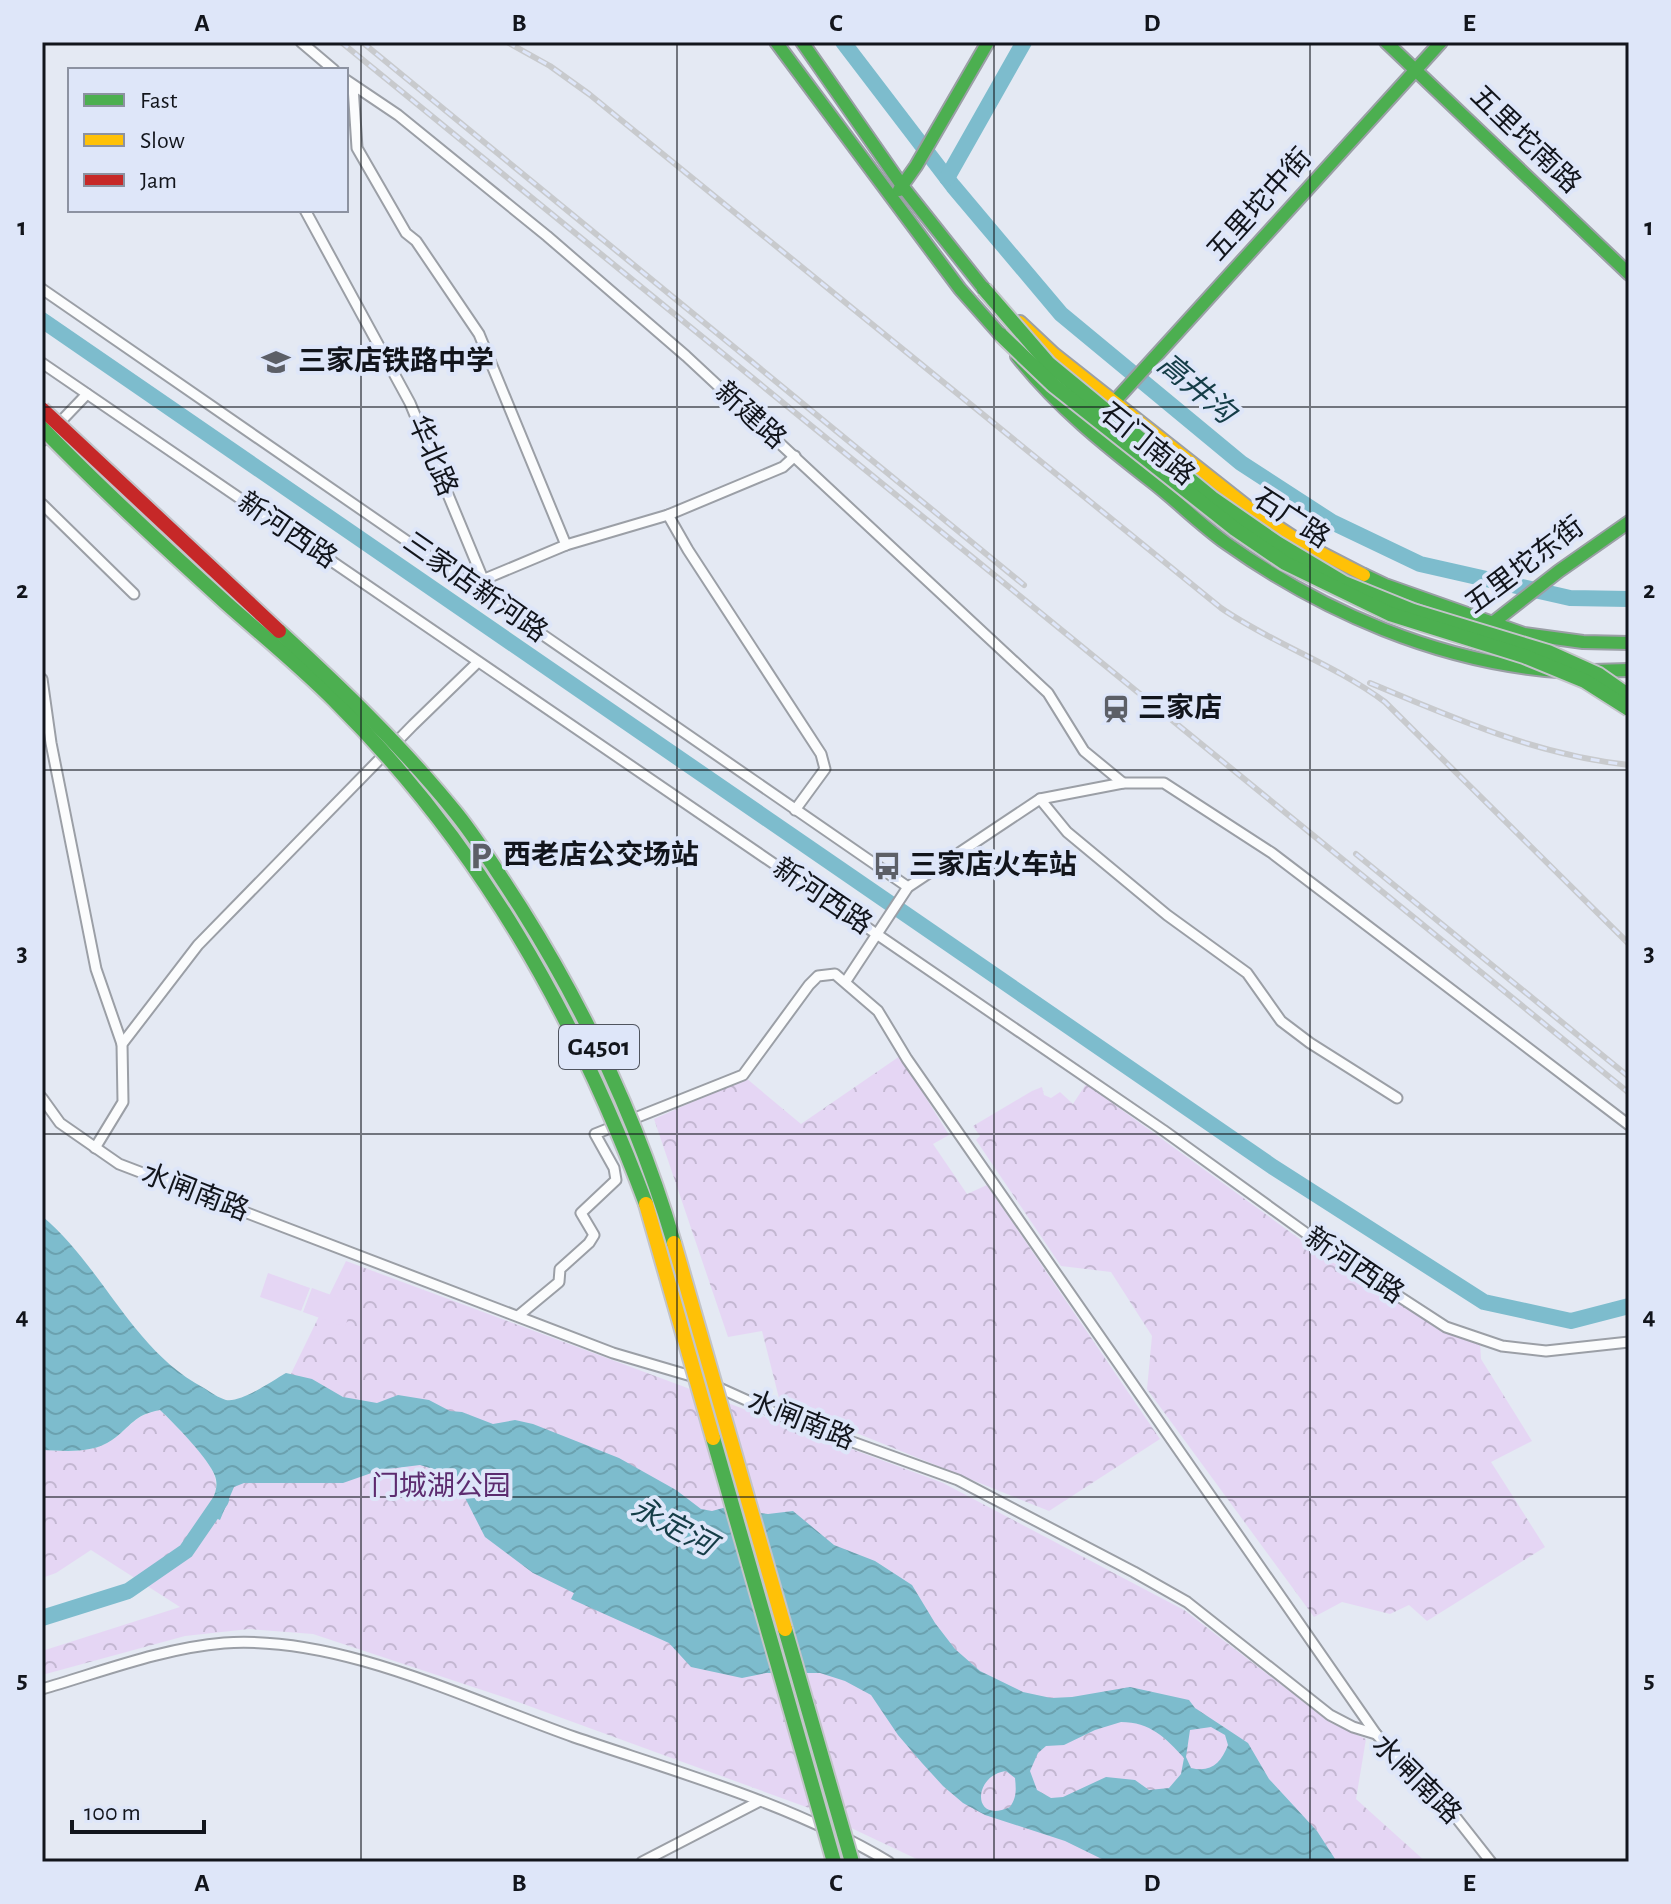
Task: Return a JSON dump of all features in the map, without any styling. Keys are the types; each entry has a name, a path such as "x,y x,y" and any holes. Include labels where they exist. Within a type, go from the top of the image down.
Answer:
{"main road":[{"name":"石门南路","path":"776,42 897,192 984,289 1054,354 1249,508 1302,543 1385,585 1524,634 1583,642 1629,643"},
{"name":"石门南路","path":"802,42 960,289 1001,335 1037,383 1088,432 1226,543 1322,601 1378,626 1454,653 1502,666 1538,671 1629,670"},
{"path":"897,192 916,166 988,42"},
{"name":"五里坨南路","path":"1386,42 1629,274"},
{"name":"五里坨中街","path":"1115,401 1441,42"},
{"name":"石广路","path":"984,289 1049,364 1212,498 1277,543 1344,583 1413,611 1548,652 1599,675 1629,696"},
{"name":"石广路","path":"1001,335 1053,385 1235,529 1285,563 1390,614 1524,656 1585,681 1629,709"},
{"name":"G4501","path":"42,409 359,705 456,813 489,858 553,959 608,1065 662,1203 852,1862"},
{"name":"G4501","path":"42,428 151,534 349,715 443,821 541,966 570,1021 626,1144 648,1208 834,1862"},
{"name":"五里坨东街","path":"1454,653 1559,571 1629,522"}],"street":[{"path":"301,42 332,68"},
{"path":"350,83 357,148 406,233 416,241 479,334 566,545"},
{"name":"新建路","path":"350,83 398,115 547,236 686,356 1048,693 1084,751 1123,783"},
{"name":"华北路","path":"306,212 410,403 483,579"},
{"name":"三家店新河路","path":"42,289 908,887"},
{"name":"新河西路","path":"42,363 1163,1130 1346,1262 1446,1327 1502,1346 1546,1351 1629,1342"},
{"path":"42,441 87,394"},
{"path":"471,586 566,545 668,515 783,467 795,456"},
{"path":"42,504 134,594"},
{"path":"668,515 821,754 825,769 795,810"},
{"path":"122,1044 198,945 478,662"},
{"path":"42,679 51,743 96,969 122,1044 123,1102 95,1148"},
{"path":"846,981 908,887 1040,799 1123,783 1164,783 1272,853 1629,1125"},
{"path":"1040,799 1067,832 1167,915 1247,973 1281,1021 1397,1098"},
{"path":"518,1316 559,1282 560,1269 594,1235 581,1213 616,1180 614,1168 595,1134 743,1075 818,976 835,974 878,1011 907,1059 1376,1734"},
{"name":"水闸南路","path":"42,1098 60,1123 119,1164 613,1353 683,1372 786,1418 958,1480 1187,1602 1330,1715 1376,1734 1454,1815 1491,1862"},
{"path":"42,1689 159,1655 224,1643 283,1645 358,1659 760,1801 889,1862"},
{"path":"642,1862 760,1801"}],"green space":[{"path":"900,1056 949,1135 933,1144 967,1194 987,1185 1160,1439 1049,1511 780,1402 762,1331 728,1337 654,1119 746,1078 801,1124"},
{"path":"1086,1084 1326,1258 1444,1331 1480,1343 1481,1359 1532,1441 1491,1462 1545,1547 1427,1621 1409,1605 1390,1614 1342,1602 1314,1617 1147,1389 1152,1336 1111,1272 1061,1266 976,1140 980,1136 973,1126 1032,1091 1042,1087 1044,1095 1051,1098 1060,1092 1073,1104"},
{"name":"门城湖公园","path":"346,1261 943,1483 1184,1610 1331,1723 1366,1739 1356,1799 1426,1862 923,1862 809,1808 518,1702 313,1634 249,1629 185,1636 42,1675 42,1651 180,1607 91,1550 56,1573 42,1578 42,1450 96,1448 112,1440 139,1418 160,1410 192,1442 212,1471 216,1482 208,1508 243,1472"},
{"path":"268,1273 310,1288 301,1311 260,1297"},
{"path":"312,1288 353,1303 345,1327 303,1312"}],"water":[{"name":"永定河","path":"42,1216 64,1236 157,1352 179,1372 220,1398 240,1398 286,1373 312,1379 343,1397 377,1403 398,1395 429,1400 450,1411 462,1412 493,1424 515,1420 533,1424 619,1458 676,1490 701,1509 712,1511 723,1508 768,1514 793,1511 834,1545 875,1561 912,1585 955,1649 980,1671 1023,1692 1051,1698 1130,1687 1189,1700 1195,1708 1248,1743 1269,1779 1317,1831 1337,1862 1108,1862 1065,1841 985,1815 963,1803 943,1786 898,1735 871,1695 845,1681 820,1673 766,1673 742,1678 691,1667 669,1643 571,1599 574,1593 533,1573 485,1537 457,1482 446,1473 420,1465 380,1470 343,1483 244,1483 234,1487 220,1520 205,1513 214,1495 215,1476 206,1460 160,1410 138,1418 112,1440 96,1448 42,1450","holes":["1121,1722 1149,1728 1184,1758 1181,1774 1169,1788 1149,1790 1135,1780 1106,1777 1063,1797 1051,1798 1037,1790 1030,1771 1038,1753 1046,1746 1064,1745","1211,1727 1225,1735 1228,1745 1218,1762 1210,1768 1191,1768 1186,1757 1190,1730","1006,1771 1015,1778 1016,1786 1010,1807 997,1811 988,1810 981,1797 982,1789 995,1774"]}],"waterway":[{"name":"高井沟","path":"843,42 953,186 1061,314 1241,463 1332,522 1420,564 1570,598 1629,599"},
{"path":"947,178 1024,42"},
{"path":"42,320 1273,1167 1484,1302 1571,1321 1629,1306"},
{"path":"42,1618 128,1591 186,1551 221,1500"}],"railway":[{"path":"341,42 1629,1093"},
{"path":"362,42 1024,585"},
{"path":"507,42 550,66 589,94 1221,608 1261,633 1345,676 1385,702 1629,944"},
{"path":"1370,683 1528,744 1629,765"},
{"path":"1356,854 1629,1077"}],"traffic: fast":[{"path":"776,42 960,289 1006,341"},
{"path":"802,42 903,187 988,294"},
{"path":"899,190 988,42"},
{"path":"1386,42 1629,274"},
{"path":"1115,401 1441,42"},
{"path":"984,289 1049,364 1212,498 1277,543 1344,583 1413,611 1548,652 1599,675 1629,696"},
{"path":"1001,335 1053,385 1235,529 1285,563 1390,614 1524,656 1585,681 1629,709"},
{"path":"1017,356 1048,392 1118,455 1226,543 1302,591 1384,630 1426,645 1514,666 1558,671"},
{"path":"42,428 156,539 334,700 386,755 434,813 478,873 554,999 588,1065 646,1204"},
{"path":"1490,625 1629,522"},
{"path":"1364,575 1524,634 1583,642 1629,643"},
{"path":"279,631 371,719 436,789 473,836 521,908 568,988 609,1070 645,1155 674,1243"},
{"path":"1592,671 1629,670"},
{"path":"713,1438 834,1862"},
{"path":"785,1629 852,1862"}],"traffic: slow":[{"path":"1020,322 1054,354 1249,508 1302,543 1364,575"},
{"path":"646,1204 713,1438"},
{"path":"674,1243 785,1629"}],"traffic: jam":[{"path":"42,409 279,631"}],"place":[{"name":"三家店铁路中学","path":"276,362"},
{"name":"三家店","path":"1116,709"},
{"name":"西老店公交场站","path":"481,856"},
{"name":"三家店火车站","path":"887,866"}]}
